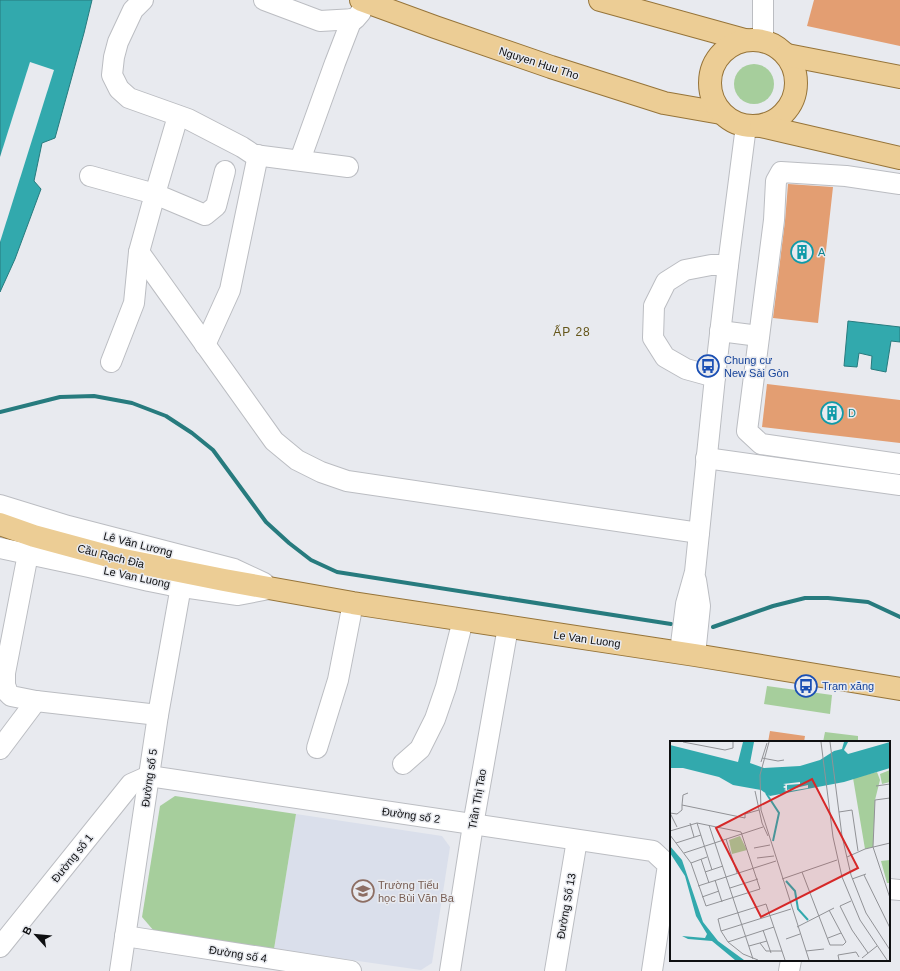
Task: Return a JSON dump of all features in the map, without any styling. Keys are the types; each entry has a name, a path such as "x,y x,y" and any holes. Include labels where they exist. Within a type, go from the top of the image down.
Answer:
{"main road":[{"path":"600,0 776,46 787,55 794,68 797,83 794,97 787,111 776,120 754,126"},
{"name":"Nguyen Huu Tho","path":"361,7 434,27 551,67 664,103 721,112"},
{"path":"754,40 732,44 714,63 710,76 710,89 714,102 721,112 730,120 740,125 754,126 900,158"},
{"path":"787,55 900,77"},
{"name":"Cầu Rạch Đỉa","path":"0,524 34,536 119,559 224,580"},
{"name":"Le Van Luong","path":"224,580 353,603 688,653 900,689"}],"street":[{"path":"143,0 133,10 118,42 114,57 112,75 119,89 130,98 188,120 254,154 348,167"},
{"path":"264,0 320,21 361,7"},
{"path":"754,40 763,0"},
{"path":"300,160 335,63 361,7"},
{"path":"111,362 134,304 139,252 178,116"},
{"path":"688,653 706,458 728,265 754,126"},
{"path":"205,345 230,290 258,155"},
{"path":"90,176 155,194 206,215 216,206 226,172"},
{"path":"900,184 846,176 781,172 776,181 774,220 747,431 761,444 900,464"},
{"path":"139,252 274,441 297,460 321,472 347,481 699,533"},
{"path":"715,377 686,370 665,357 653,338 654,306 666,282 685,270 711,265 728,265"},
{"path":"720,332 759,336"},
{"path":"706,458 900,485"},
{"name":"Lê Văn Lương","path":"0,505 75,528 234,569 275,588"},
{"name":"Le Van Luong","path":"0,548 149,581 238,595 275,588"},
{"path":"28,554 3,672 8,693 11,696 36,701 158,715"},
{"name":"Đường số 5","path":"120,971 158,715 181,586"},
{"path":"317,748 338,680 353,603"},
{"path":"403,764 420,749 435,719 446,687 463,620"},
{"name":"Trần Thị Tao","path":"450,971 473,825 508,627"},
{"path":"0,749 36,701"},
{"name":"Đường số 2","path":"149,776 653,852 668,865 652,971"},
{"name":"Đường số 1","path":"0,947 131,784 149,776"},
{"name":"Đường Số 13","path":"555,971 577,840"},
{"path":"890,888 900,890"},
{"name":"Đường số 4","path":"126,936 352,971"},
{"path":"789,971 791,961"}],"shaded area":[{"name":"Trường Tiểu học Bùi Văn Ba","path":"296,814 442,836 450,847 432,963 421,970 274,949"}],"green space":[{"path":"754,64 768,70 774,84 768,98 754,104 740,98 734,84 740,70"},
{"path":"767,686 832,695 830,714 764,704"},
{"path":"825,732 858,736 858,741 823,741"},
{"path":"175,796 296,814 274,949 154,931 142,917 160,806"}],"water":[{"path":"0,0 92,0 55,138 42,143 34,181 41,189 15,259 0,292"},
{"path":"848,321 900,327 900,342 891,341 886,372 871,369 872,356 859,353 857,367 844,366"}],"pier":[{"path":"30,62 54,70 0,242 0,157"}],"building":[{"path":"814,0 900,0 900,46 807,26"},
{"name":"A","path":"788,184 833,187 818,323 773,318"},
{"name":"D","path":"767,384 900,400 900,443 762,427"},
{"path":"770,731 805,736 804,741 768,741"}],"waterway":[{"path":"0,412 60,397 94,396 132,403 166,416 192,433 213,450 266,522 289,543 311,560 337,572 671,624"},
{"path":"713,627 773,606 805,598 828,598 868,602 900,617"}],"place":[{"name":"A","path":"802,252"},
{"name":"Chung cư New Sài Gòn","path":"708,366"},
{"name":"D","path":"832,413"},
{"name":"Trạm xăng","path":"806,686"},
{"name":"Trường Tiểu học Bùi Văn Ba","path":"363,891"}],"district":[{"name":"ẤP 28","path":"572,332"}]}
